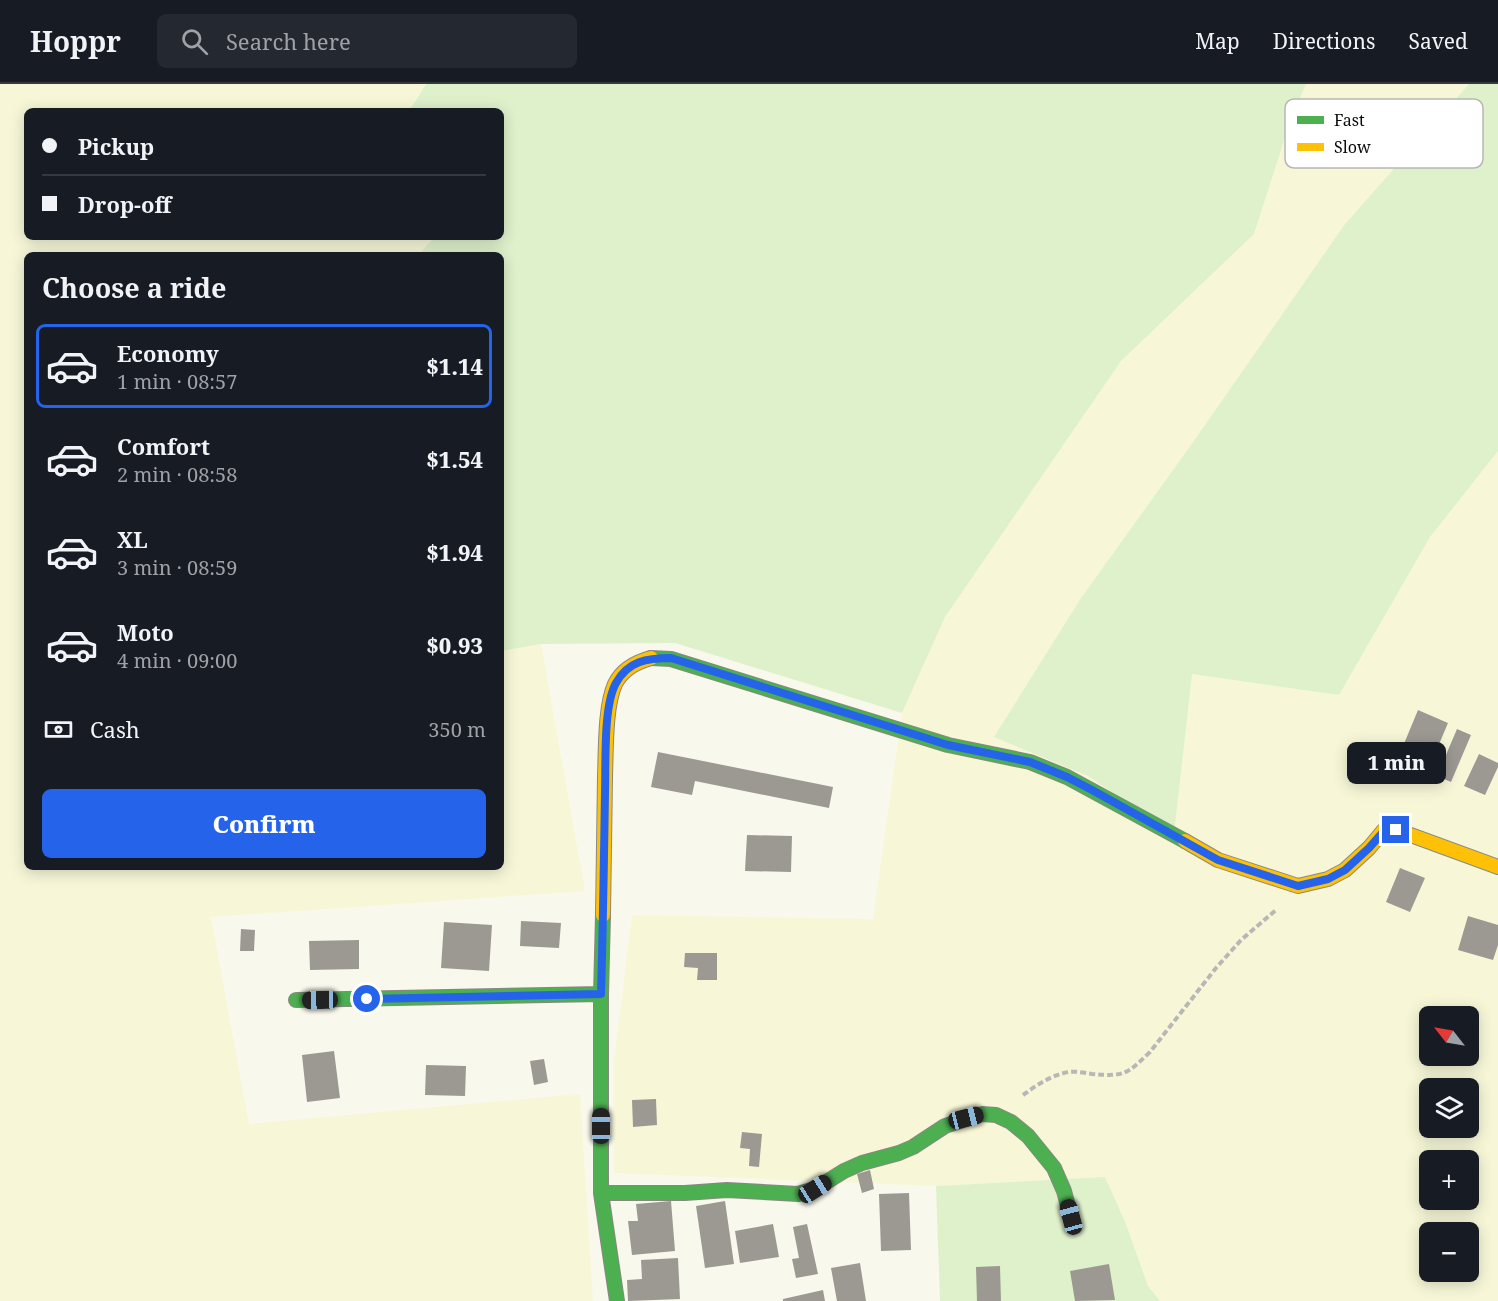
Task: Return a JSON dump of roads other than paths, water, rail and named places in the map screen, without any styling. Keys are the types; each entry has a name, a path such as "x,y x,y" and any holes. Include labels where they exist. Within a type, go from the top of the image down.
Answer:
{"street":[{"path":"617,1301 601,1193 601,994 606,746 610,697 616,682 627,669 641,661 671,658 948,745 1030,762 1092,790 1218,860 1298,886 1328,879 1345,870 1384,831 1396,830 1498,867"},
{"path":"296,1000 601,994"},
{"path":"601,1193 685,1193 727,1190 798,1194 815,1189 862,1163 913,1147 945,1126 982,1114 996,1115 1011,1122 1028,1136 1054,1168 1065,1191 1071,1217"}]}
